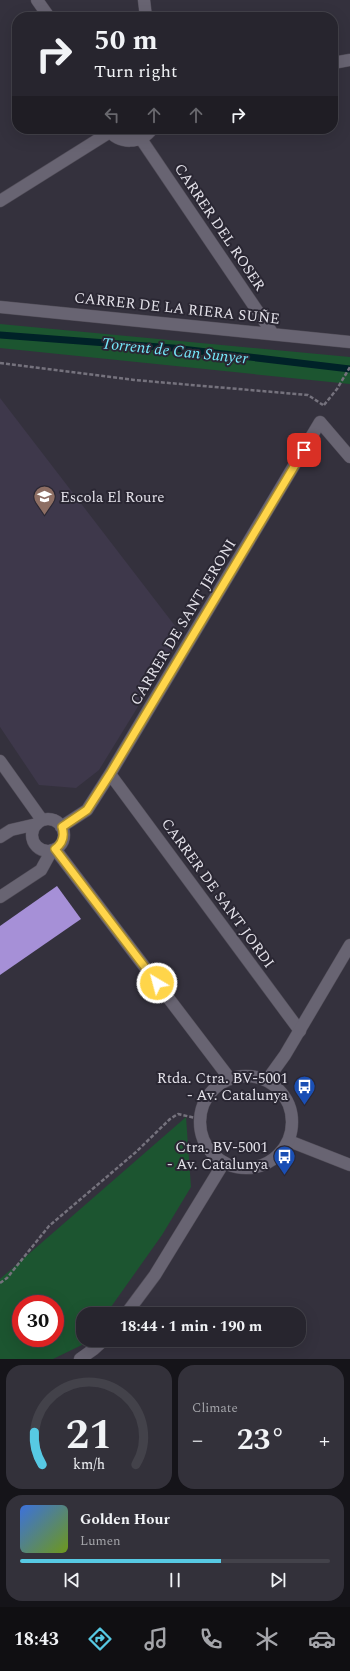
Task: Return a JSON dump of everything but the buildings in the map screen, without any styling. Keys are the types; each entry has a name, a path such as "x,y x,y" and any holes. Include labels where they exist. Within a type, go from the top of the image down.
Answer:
{"street":[{"path":"36,0 45,12"},
{"path":"144,0 145,12"},
{"path":"338,62 350,60"},
{"path":"0,201 103,134"},
{"path":"113,134 117,138 126,141 141,139 148,134"},
{"name":"CARRER DEL ROSER","path":"141,139 273,334"},
{"name":"CARRER DE LA RIERA SUÑE","path":"0,307 350,342"},
{"path":"320,422 350,457"},
{"name":"CARRER DE SANT JERONI","path":"62,827 87,810 110,774 320,422"},
{"path":"0,761 39,822"},
{"name":"CARRER DE SANT JORDI","path":"110,774 300,1032"},
{"path":"0,837 11,830 47,819 53,820 62,827 63,838 61,844 54,849 41,870 0,897"},
{"path":"39,822 33,831 33,840 42,850 54,849"},
{"path":"54,849 230,1079"},
{"path":"267,1080 300,1032 350,945"},
{"path":"239,1076 255,1076 267,1080 285,1096 292,1113 292,1129 289,1141 284,1150 272,1161 261,1166 245,1168 223,1164 206,1146 201,1135 200,1119 206,1098 217,1086 239,1076"},
{"path":"289,1141 350,1165"},
{"path":"131,1307 154,1275 223,1164"},
{"path":"80,1359 96,1347"}],"path":[{"path":"0,363 134,380 308,395 324,405"},
{"path":"320,422 324,405 337,389 350,367"},
{"path":"0,1283 7,1278 49,1226 125,1162 170,1118 178,1114 200,1119"}],"shaded area":[{"name":"Escola El Roure","path":"0,398 182,635 99,770 76,788 39,785 0,727"}],"green space":[{"path":"0,324 350,357 350,384 0,348"},
{"path":"186,1117 191,1187 162,1235 111,1307 76,1307 76,1347 78,1347 53,1359 0,1359 0,1279"}],"waterway":[{"name":"Torrent de Can Sunyer","path":"0,335 173,348 350,369"}],"place":[{"name":"Escola El Roure","path":"45,516"},
{"name":"Rtda. Ctra. BV-5001 - Av. Catalunya","path":"304,1106"},
{"name":"Ctra. BV-5001 - Av. Catalunya","path":"284,1176"}],"route":[{"path":"157,983 55,849 61,844 63,838 64,832 62,827 87,810 110,774 304,450"}]}
